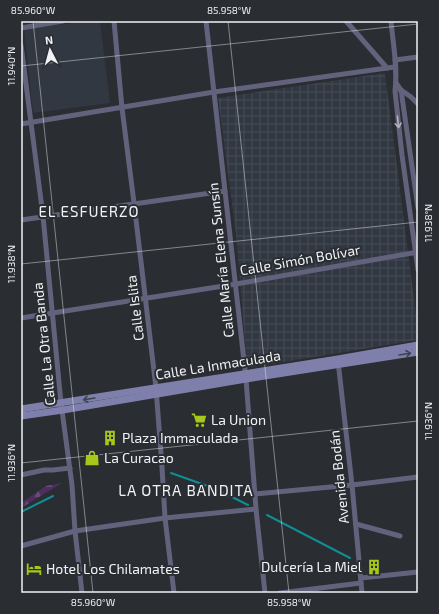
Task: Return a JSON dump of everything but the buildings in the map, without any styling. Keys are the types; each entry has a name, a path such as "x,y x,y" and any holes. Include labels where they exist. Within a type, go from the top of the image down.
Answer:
{"main road":[{"name":"Calle La Inmaculada","path":"21,416 62,407 385,354 418,345"},
{"name":"Calle La Inmaculada","path":"385,354 418,352"},
{"name":"Calle La Inmaculada","path":"21,409 62,407"}],"street":[{"path":"21,28 63,21"},
{"name":"Calle Islita","path":"114,21 122,108 146,298 156,392 165,518 174,593"},
{"name":"Calle María Elena Sunsín","path":"206,21 246,377 254,494 265,593"},
{"path":"346,21 387,68"},
{"path":"391,21 395,60 395,91 402,155 417,252 418,270"},
{"name":"Calle La Otra Banda","path":"21,44 43,216 62,407 74,500 75,531 82,593"},
{"path":"395,60 418,57"},
{"path":"21,124 214,92 395,67"},
{"path":"396,83 401,90 412,97 418,104"},
{"path":"395,91 401,90"},
{"path":"401,90 418,206 409,206"},
{"path":"402,155 410,154"},
{"path":"21,220 225,191"},
{"name":"Calle Simón Bolívar","path":"21,318 236,284 417,252"},
{"name":"Avenida Bodán","path":"338,362 352,485 362,593"},
{"path":"21,475 44,470 70,468"},
{"path":"254,494 418,477"},
{"path":"21,546 75,531 165,518 256,509"},
{"path":"356,524 400,536"},
{"path":"280,593 418,572"}],"shaded area":[{"path":"88,21 100,21 110,103 33,113 24,29"},
{"path":"385,73 418,330 418,340 247,368 236,234 218,98"}],"green space":[{"path":"62,483 21,508 21,503 46,486"}],"waterway":[{"path":"171,473 216,489 248,505"},
{"path":"21,512 53,496"},
{"path":"267,515 350,558"}],"place":[{"name":"La Union","path":"199,420"},
{"name":"Plaza Immaculada","path":"110,438"},
{"name":"La Curacao","path":"92,458"},
{"name":"Dulcería La Miel","path":"374,567"},
{"name":"Hotel Los Chilamates","path":"34,569"}],"district":[{"name":"EL ESFUERZO","path":"89,212"},
{"name":"LA OTRA BANDITA","path":"186,491"}]}
